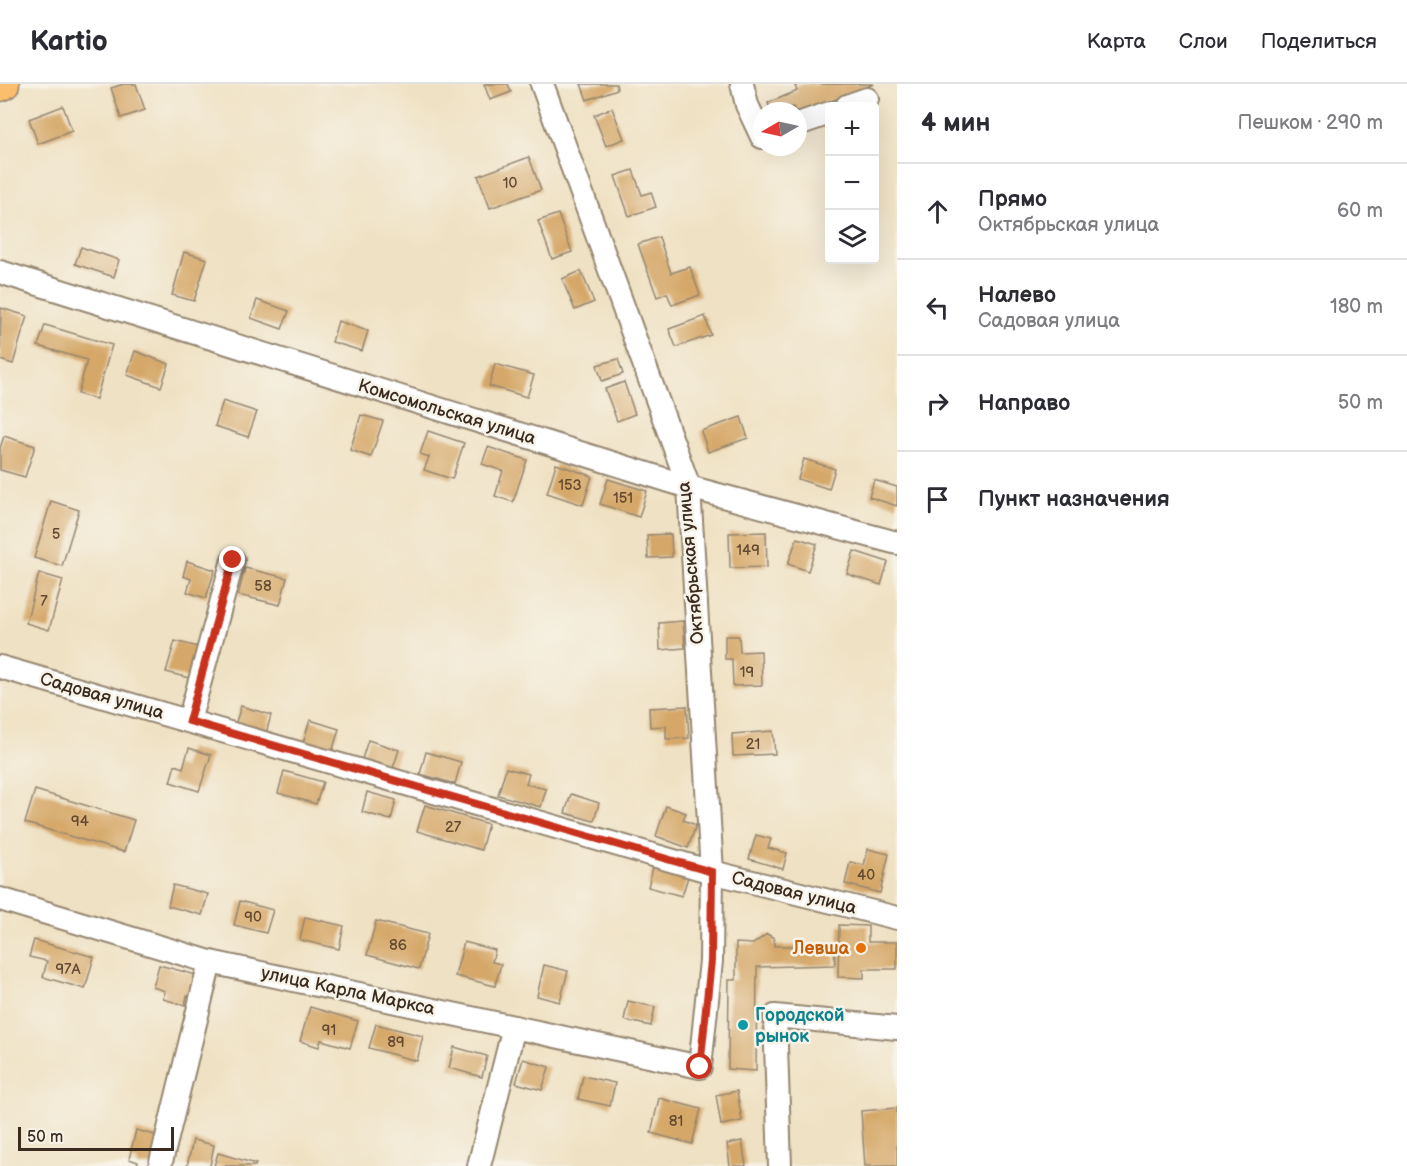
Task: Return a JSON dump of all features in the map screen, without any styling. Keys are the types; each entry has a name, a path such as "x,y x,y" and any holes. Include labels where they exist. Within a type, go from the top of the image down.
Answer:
{"main road":[{"path":"0,86 4,84"}],"street":[{"name":"Октябрьская улица","path":"542,84 689,487 712,872 711,961 700,1067"},
{"path":"742,84 747,105 753,117"},
{"path":"807,121 825,115"},
{"name":"Комсомольская улица","path":"0,272 689,487 897,543"},
{"path":"189,721 233,560"},
{"name":"Садовая улица","path":"0,667 712,872 897,918"},
{"name":"улица Карла Маркса","path":"0,899 210,962 700,1067"},
{"path":"160,1166 210,962"},
{"path":"780,1166 775,1016 897,1028"},
{"path":"479,1166 514,1027"}],"building":[{"path":"124,84 136,84 145,110 121,118 111,88"},
{"path":"484,84 508,84 511,92 490,100"},
{"path":"581,84 616,84 617,89 587,100"},
{"path":"800,84 874,84 807,110 807,102 770,102 797,91 795,86"},
{"path":"63,106 72,131 38,144 29,119"},
{"path":"612,108 624,139 606,146 594,115"},
{"path":"529,157 541,190 490,208 478,176"},
{"path":"633,170 642,195 651,192 656,207 629,216 615,176"},
{"path":"558,214 572,252 552,259 538,221"},
{"path":"659,237 671,273 690,267 700,295 672,305 667,293 657,297 638,244"},
{"path":"81,247 119,260 114,277 75,264"},
{"path":"184,252 207,259 194,301 172,295"},
{"path":"581,271 594,302 575,310 562,279"},
{"path":"257,300 289,311 282,329 251,318"},
{"path":"1,308 27,316 13,364 0,360"},
{"path":"705,316 711,335 676,347 669,329"},
{"path":"338,321 368,331 362,351 332,342"},
{"path":"45,325 112,345 96,399 78,394 87,360 38,346"},
{"path":"135,351 169,364 161,387 127,375"},
{"path":"618,359 623,374 602,381 597,365"},
{"path":"495,364 534,375 527,397 489,386"},
{"path":"624,382 635,414 617,421 605,389"},
{"path":"223,401 257,412 248,437 215,426"},
{"path":"361,415 383,421 371,457 350,450"},
{"path":"741,417 748,438 708,452 701,431"},
{"path":"428,431 464,443 452,479 424,470 429,457 420,454"},
{"path":"4,436 35,446 25,477 0,470 0,448"},
{"path":"488,447 527,460 513,502 495,496 503,471 482,464"},
{"path":"804,459 835,469 829,489 798,479"},
{"path":"556,464 592,476 583,505 547,493"},
{"path":"608,479 647,491 639,517 600,504"},
{"path":"874,480 897,487 897,506 869,497"},
{"path":"51,501 79,510 62,566 34,558"},
{"path":"766,532 767,567 730,568 729,533"},
{"path":"671,534 672,557 648,558 647,535"},
{"path":"797,538 817,544 808,571 788,564"},
{"path":"854,551 888,562 881,585 847,574"},
{"path":"187,561 215,570 206,598 187,592 191,579 183,576"},
{"path":"245,568 287,578 280,605 238,595"},
{"path":"39,573 63,580 49,630 26,623"},
{"path":"683,621 685,648 660,650 659,623"},
{"path":"725,636 739,636 740,652 761,651 762,685 733,686 732,659 725,659"},
{"path":"175,641 198,647 189,678 166,672"},
{"path":"241,706 271,715 266,734 235,725"},
{"path":"687,706 689,738 666,739 666,726 650,727 649,708"},
{"path":"310,720 339,729 332,752 303,743"},
{"path":"773,731 775,754 733,756 732,734"},
{"path":"368,740 399,750 393,768 362,759"},
{"path":"189,748 211,755 199,791 170,782 175,765 183,768"},
{"path":"426,752 461,762 455,784 420,774"},
{"path":"506,768 529,774 526,784 546,789 541,807 498,795"},
{"path":"284,771 323,782 316,804 278,793"},
{"path":"35,790 134,820 124,852 25,823"},
{"path":"367,792 396,800 391,820 362,812"},
{"path":"571,794 599,803 594,821 565,813"},
{"path":"425,805 488,824 481,850 417,831"},
{"path":"666,806 686,813 683,820 696,825 688,848 656,836"},
{"path":"756,835 771,839 768,848 787,853 783,869 749,859"},
{"path":"868,849 889,854 880,893 845,884 850,862 864,865"},
{"path":"653,867 688,877 682,896 648,887"},
{"path":"173,885 208,894 202,915 168,906"},
{"path":"240,901 273,910 266,933 234,925"},
{"path":"305,917 344,926 339,949 300,940"},
{"path":"376,921 428,934 419,969 367,955"},
{"path":"839,925 868,926 868,942 897,942 897,969 864,969 864,978 838,977"},
{"name":"Городской рынок","path":"767,934 774,938 774,946 834,946 835,965 757,967 756,1071 728,1069 729,980 736,980 736,943 753,944"},
{"path":"34,940 94,957 85,989 43,977 47,961 29,957"},
{"path":"464,942 495,950 492,962 501,964 495,986 455,976"},
{"path":"159,965 200,976 194,998 187,996 185,1005 163,999 165,991 153,987"},
{"path":"544,965 568,971 560,1002 537,996"},
{"path":"628,1001 655,1007 651,1026 624,1020"},
{"path":"310,1007 358,1021 350,1048 321,1040 319,1047 300,1041"},
{"path":"376,1024 423,1036 417,1061 369,1048"},
{"path":"454,1047 487,1056 482,1077 449,1068"},
{"path":"523,1059 549,1067 542,1090 516,1083"},
{"path":"583,1076 615,1083 610,1106 578,1099"},
{"path":"737,1091 742,1121 721,1125 716,1095"},
{"path":"659,1098 701,1109 692,1144 651,1133"},
{"path":"897,1108 897,1166 865,1166 861,1111"},
{"path":"136,1130 162,1137 155,1166 137,1166 138,1162 129,1159"},
{"path":"193,1140 214,1145 210,1166 187,1166"},
{"path":"742,1141 746,1166 730,1166 727,1144"},
{"path":"218,1153 256,1164 255,1166 214,1166"}],"place":[{"name":"Левша","path":"861,948"},
{"name":"Городской рынок","path":"743,1025"}],"route":[{"path":"233,560 189,721 712,872 711,961 700,1067"}]}
